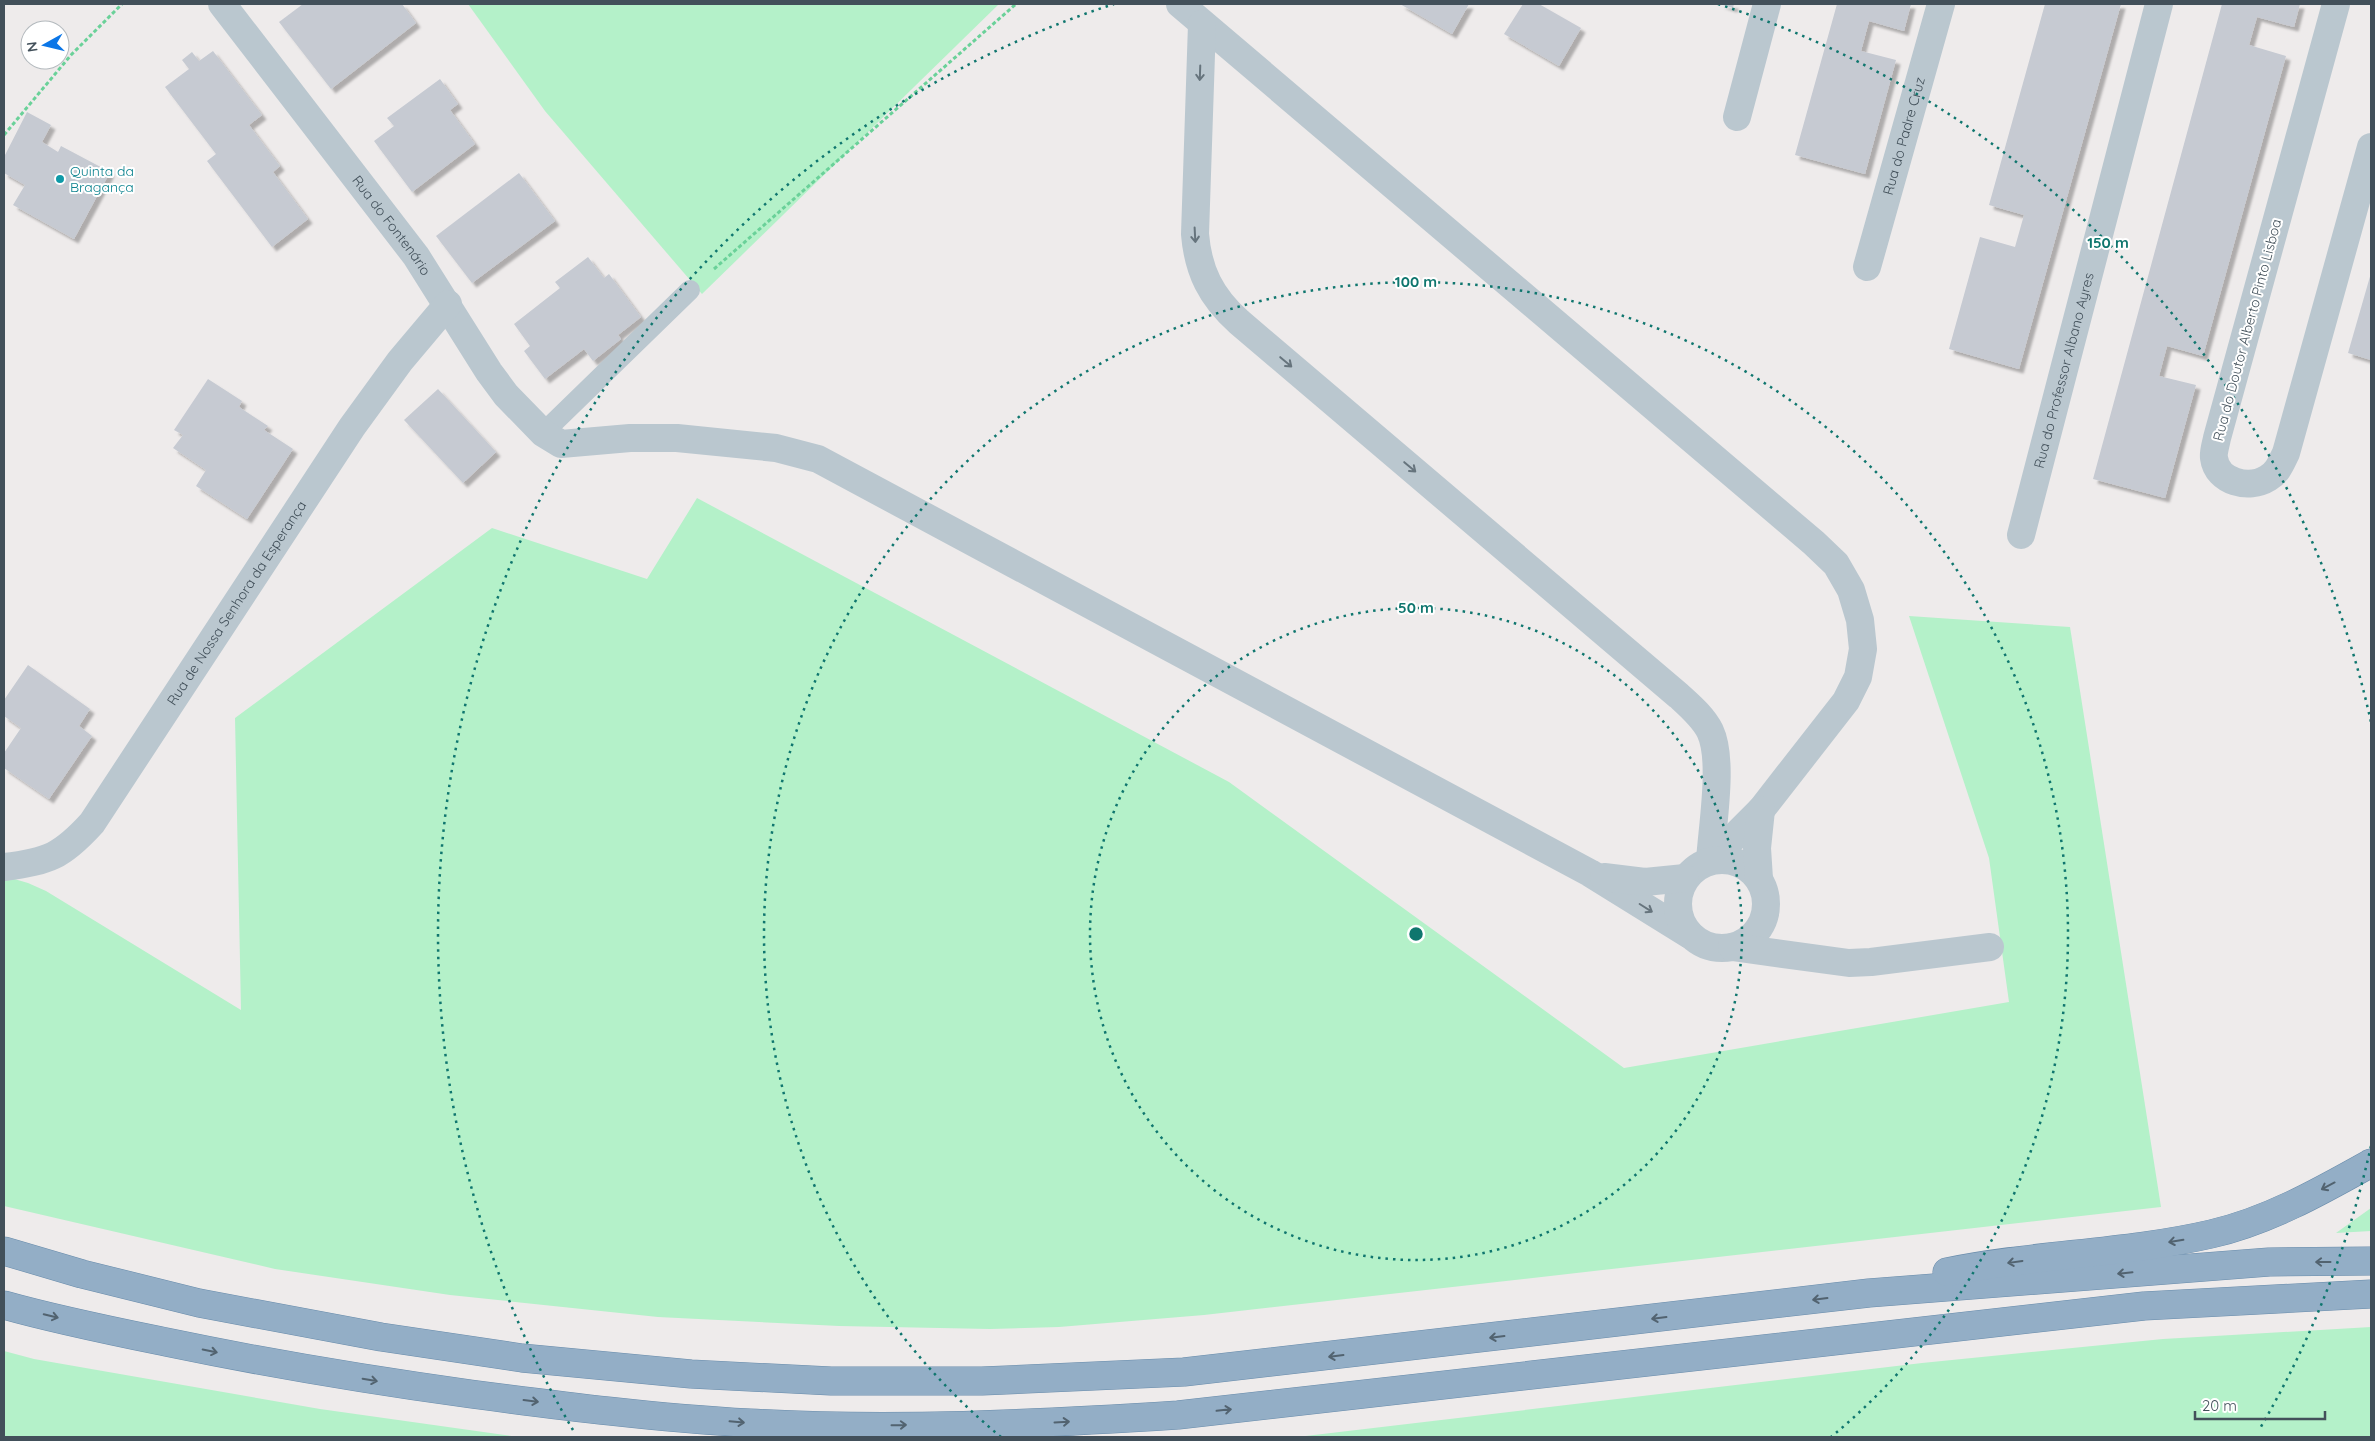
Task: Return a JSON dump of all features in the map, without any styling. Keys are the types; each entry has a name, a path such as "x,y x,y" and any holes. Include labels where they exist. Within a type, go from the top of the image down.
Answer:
{"highway":[{"path":"1868,1293 1969,1268 2179,1241 2213,1234 2276,1212 2371,1163"},
{"path":"4,1251 82,1274 198,1303 381,1337 522,1358 651,1370 831,1381 982,1381 1184,1372 1868,1293 2269,1262 2371,1262"},
{"path":"4,1305 99,1328 220,1353 379,1382 536,1402 688,1418 751,1423 891,1426 1040,1423 1178,1415 2144,1306 2371,1294"}],"street":[{"name":"Rua do Fontenário","path":"222,4 400,233 448,304 494,380 523,415 552,438"},
{"path":"1180,4 1806,536 1836,564 1851,590 1860,620 1863,649 1858,677 1846,701 1761,810 1710,860 1696,867 1685,878 1679,892 1678,907 1681,922 1690,935"},
{"path":"1737,117 1767,4"},
{"name":"Rua do Padre Cruz","path":"1867,267 1941,4"},
{"name":"Rua do Professor Albano Ayres","path":"2021,534 2159,4"},
{"name":"Rua do Doutor Alberto Pinto Lisboa","path":"2336,4 2217,438 2214,457 2220,472 2230,479 2251,484 2267,479 2278,469 2282,461 2371,147"},
{"path":"1202,24 1195,234 1200,268 1207,284 1226,310 1239,322 1679,696 1702,719 1710,731 1716,757 1710,860"},
{"name":"Rua de Nossa Senhora da Esperança","path":"4,867 31,864 54,857 75,842 92,823 352,427 400,361 448,304"},
{"path":"552,438 677,438 776,448 818,459 1590,873 1702,944 1717,948 1732,947 1808,957 1827,962 1871,962 1990,947"},
{"path":"1759,880 1757,848 1761,810"},
{"path":"1710,860 1724,859 1738,862 1750,869 1759,880 1765,892 1766,907 1763,920 1756,932 1745,942 1732,947"},
{"path":"1590,873 1626,881 1664,881 1685,878"},
{"path":"1766,907 1772,920 1788,940 1808,957"}],"lane":[{"path":"552,438 690,290"}],"path":[{"path":"4,135 71,55 122,4"},
{"path":"690,290 1016,4"}],"green space":[{"path":"468,4 999,4 702,294 545,111"},
{"path":"697,498 1229,782 1624,1068 2009,1002 1989,858 1909,616 2070,627 2161,1207 1204,1315 1059,1327 990,1329 839,1326 658,1317 450,1295 275,1269 4,1206 4,876 46,891 241,1010 235,718 492,528 647,579"},
{"path":"2371,1208 2371,1231 2336,1233"},
{"path":"2371,1327 2371,1437 1297,1437 1922,1363 2163,1339"},
{"path":"4,1351 34,1359 320,1409 519,1437 4,1437"}],"building":[{"path":"303,4 402,4 416,23 331,89 279,22"},
{"path":"1400,4 1469,4 1452,34"},
{"path":"1523,4 1539,4 1581,28 1559,66 1504,34"},
{"path":"1720,4 1734,4 1733,8"},
{"path":"1837,4 1911,4 1904,31 1869,21 1861,51 1896,60 1865,174 1795,155"},
{"path":"2045,4 2121,4 2019,369 1949,349 1980,237 2015,247 2024,215 1989,205"},
{"path":"2222,4 2300,4 2294,27 2257,17 2249,45 2286,56 2203,356 2167,346 2159,376 2196,385 2165,498 2093,479"},
{"path":"213,51 262,115 249,125 280,166 273,172 308,219 272,247 207,161 216,154 165,87 189,69 182,60 192,52 199,61"},
{"path":"440,79 458,104 450,110 475,144 412,192 374,141 394,126 387,118"},
{"name":"Quinta da Bragança","path":"27,112 51,125 42,142 58,152 61,146 110,172 74,239 13,205 25,185 4,173 4,157"},
{"path":"519,173 555,221 472,283 436,236"},
{"path":"588,257 604,278 609,274 641,317 618,335 621,339 593,361 584,349 545,379 524,351 530,346 514,324 560,288 555,282"},
{"path":"2371,273 2371,360 2348,353"},
{"path":"208,379 242,401 239,407 268,426 264,430 293,449 247,519 196,486 206,470 173,448 183,435 174,430"},
{"path":"438,389 496,452 463,483 404,420"},
{"path":"28,665 90,709 79,726 92,736 49,799 4,768 4,753 21,728 4,716 4,700"}],"place":[{"name":"Quinta da Bragança","path":"60,179"}]}
